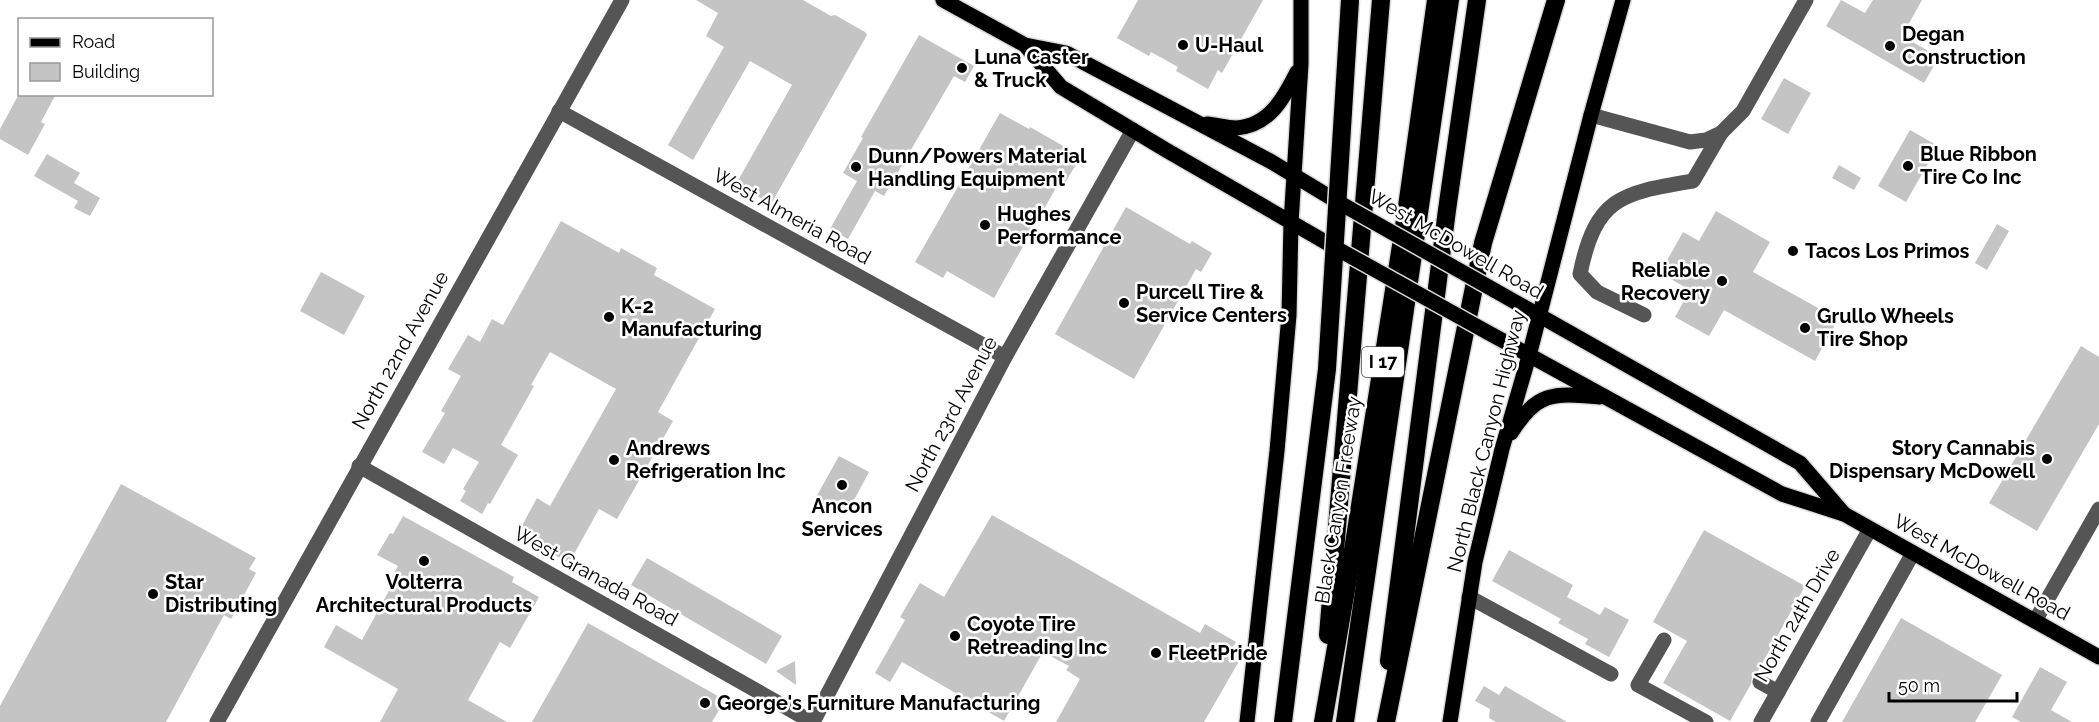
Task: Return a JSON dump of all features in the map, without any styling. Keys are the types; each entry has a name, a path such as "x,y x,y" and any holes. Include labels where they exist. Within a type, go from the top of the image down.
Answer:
{"highway":[{"path":"1283,722 1327,369 1350,0"},
{"path":"1323,722 1329,614 1381,0"},
{"name":"Black Canyon Freeway","path":"1323,722 1406,214 1436,0"},
{"path":"1345,722 1450,0"},
{"name":"I 17","path":"1381,722 1477,0"},
{"path":"1386,722 1482,249 1556,0"},
{"path":"1542,50 1564,0"}],"main road":[{"name":"West McDowell Road","path":"944,0 1025,45 1066,53 1294,175 1800,463 1844,514"},
{"path":"1247,722 1278,440 1289,315 1301,64 1301,0"},
{"name":"North Black Canyon Highway","path":"1450,722 1474,562 1502,448 1529,356 1623,0"},
{"name":"West McDowell Road","path":"1025,45 1061,87 1334,247 1782,494 1844,514 2099,657"},
{"path":"1195,122 1234,128 1257,124 1280,104 1301,64"},
{"path":"1502,448 1527,411 1540,399 1562,394 1606,398"}],"street":[{"name":"North 22nd Avenue","path":"217,722 622,0"},
{"path":"1644,315 1597,292 1580,274 1586,247 1604,213 1618,200 1640,190 1693,181 1721,133 1743,111 1806,0"},
{"name":"West Almeria Road","path":"559,111 1005,357"},
{"path":"1591,115 1690,142 1706,140 1721,133"},
{"name":"North 23rd Avenue","path":"813,722 1005,357 1133,130"},
{"name":"West Granada Road","path":"359,466 813,722"},
{"path":"2035,621 2099,508"},
{"name":"North 24th Drive","path":"1761,722 1870,529"},
{"path":"1818,722 1913,553"},
{"path":"1469,597 1611,674"},
{"path":"1664,640 1638,685 1706,722"},
{"path":"1760,682 1778,692"}],"building":[{"path":"696,0 803,0 831,16 835,15 867,35 771,204 736,184 792,85 750,61 693,160 668,145 724,47 706,36 718,13"},
{"name":"U-Haul","path":"1138,0 1263,0 1222,73 1218,70 1208,89 1176,71 1178,67 1151,52 1149,56 1117,38"},
{"name":"Degan Construction","path":"1841,0 1865,13 1873,0 1922,0 1902,36 1939,57 1924,83 1826,26"},
{"path":"919,35 974,66 965,82 954,76 884,196 875,191 848,239 830,229 857,181 843,173"},
{"path":"1784,78 1811,93 1788,134 1761,119"},
{"path":"18,96 55,96 41,122 45,124 28,155 0,139 0,129"},
{"name":"Hughes Performance","path":"1000,113 1081,156 1062,188 1057,186 994,298 947,271 943,278 915,262"},
{"name":"Blue Ribbon Tire Co Inc","path":"1910,130 1938,146 1906,202 1878,186"},
{"path":"47,154 80,173 74,183 100,198 90,216 74,208 78,201 34,176"},
{"path":"1839,165 1861,178 1854,190 1832,178"},
{"name":"Purcell Tire & Service Centers","path":"1126,207 1190,244 1192,241 1212,253 1201,272 1196,269 1134,379 1055,334"},
{"name":"Reliable Recovery","path":"1716,211 1770,242 1753,272 1838,319 1815,361 1724,310 1709,336 1675,317 1690,290 1660,273 1683,232 1699,241"},
{"path":"561,221 619,253 621,248 657,268 654,275 715,309 658,412 673,421 617,519 599,509 569,563 531,542 533,539 519,531 537,498 550,506 616,389 550,352 501,445 518,455 482,514 460,501 466,491 463,489 479,462 453,448 444,464 422,452 445,413 441,411 461,376 448,369 468,335 480,342 492,319 503,325"},
{"path":"1997,224 2009,231 1987,270 1975,263"},
{"path":"321,272 365,296 344,335 300,311"},
{"name":"Story Cannabis Dispensary McDowell","path":"2081,346 2099,357 2099,424 2037,531 1989,503"},
{"name":"Ancon Services","path":"839,456 869,472 846,515 815,499"},
{"name":"Star Distributing","path":"121,484 256,558 249,569 256,573 231,619 224,615 166,722 0,722 0,706"},
{"path":"992,515 1200,633 1205,624 1236,642 1231,650 1242,656 1204,722 1056,722 1080,679 1066,670 1069,666 1043,652 1004,721 902,662 890,682 875,673 905,620 900,617 920,583 944,597"},
{"path":"403,516 514,577 512,582 539,597 510,648 500,642 468,700 507,722 380,722 398,689 324,647 336,625 362,640 391,587 387,585 398,566 377,555"},
{"path":"1704,530 1805,586 1757,673 1752,677 1751,684 1730,721 1663,683 1687,641 1653,622"},
{"path":"1509,550 1573,585 1567,597 1600,615 1605,607 1629,620 1609,657 1585,644 1588,639 1558,623 1561,619 1492,581"},
{"path":"647,558 782,636 766,664 631,585"},
{"path":"1901,618 2002,675 1975,722 1842,722"},
{"path":"588,623 725,700 712,722 532,722"},
{"path":"795,661 796,685 776,671"},
{"path":"2040,667 2067,682 2051,710 2072,722 2021,722 2012,717"},
{"path":"1484,686 1499,695 1505,686 1567,722 1496,722 1489,718 1490,709 1475,701"}],"place":[{"name":"U-Haul","path":"1183,45"},
{"name":"Degan Construction","path":"1890,46"},
{"name":"Luna Caster & Truck","path":"962,68"},
{"name":"Blue Ribbon Tire Co Inc","path":"1908,166"},
{"name":"Dunn/Powers Material Handling Equipment","path":"856,167"},
{"name":"Hughes Performance","path":"985,225"},
{"name":"Tacos Los Primos","path":"1793,251"},
{"name":"Reliable Recovery","path":"1722,281"},
{"name":"Purcell Tire & Service Centers","path":"1124,303"},
{"name":"K-2 Manufacturing","path":"609,317"},
{"name":"Grullo Wheels Tire Shop","path":"1805,328"},
{"name":"Story Cannabis Dispensary McDowell","path":"2047,459"},
{"name":"Andrews Refrigeration Inc","path":"614,460"},
{"name":"Ancon Services","path":"842,485"},
{"name":"Volterra Architectural Products","path":"424,561"},
{"name":"Star Distributing","path":"153,594"},
{"name":"Coyote Tire Retreading Inc","path":"955,636"},
{"name":"FleetPride","path":"1156,653"},
{"name":"George's Furniture Manufacturing","path":"705,703"}]}
